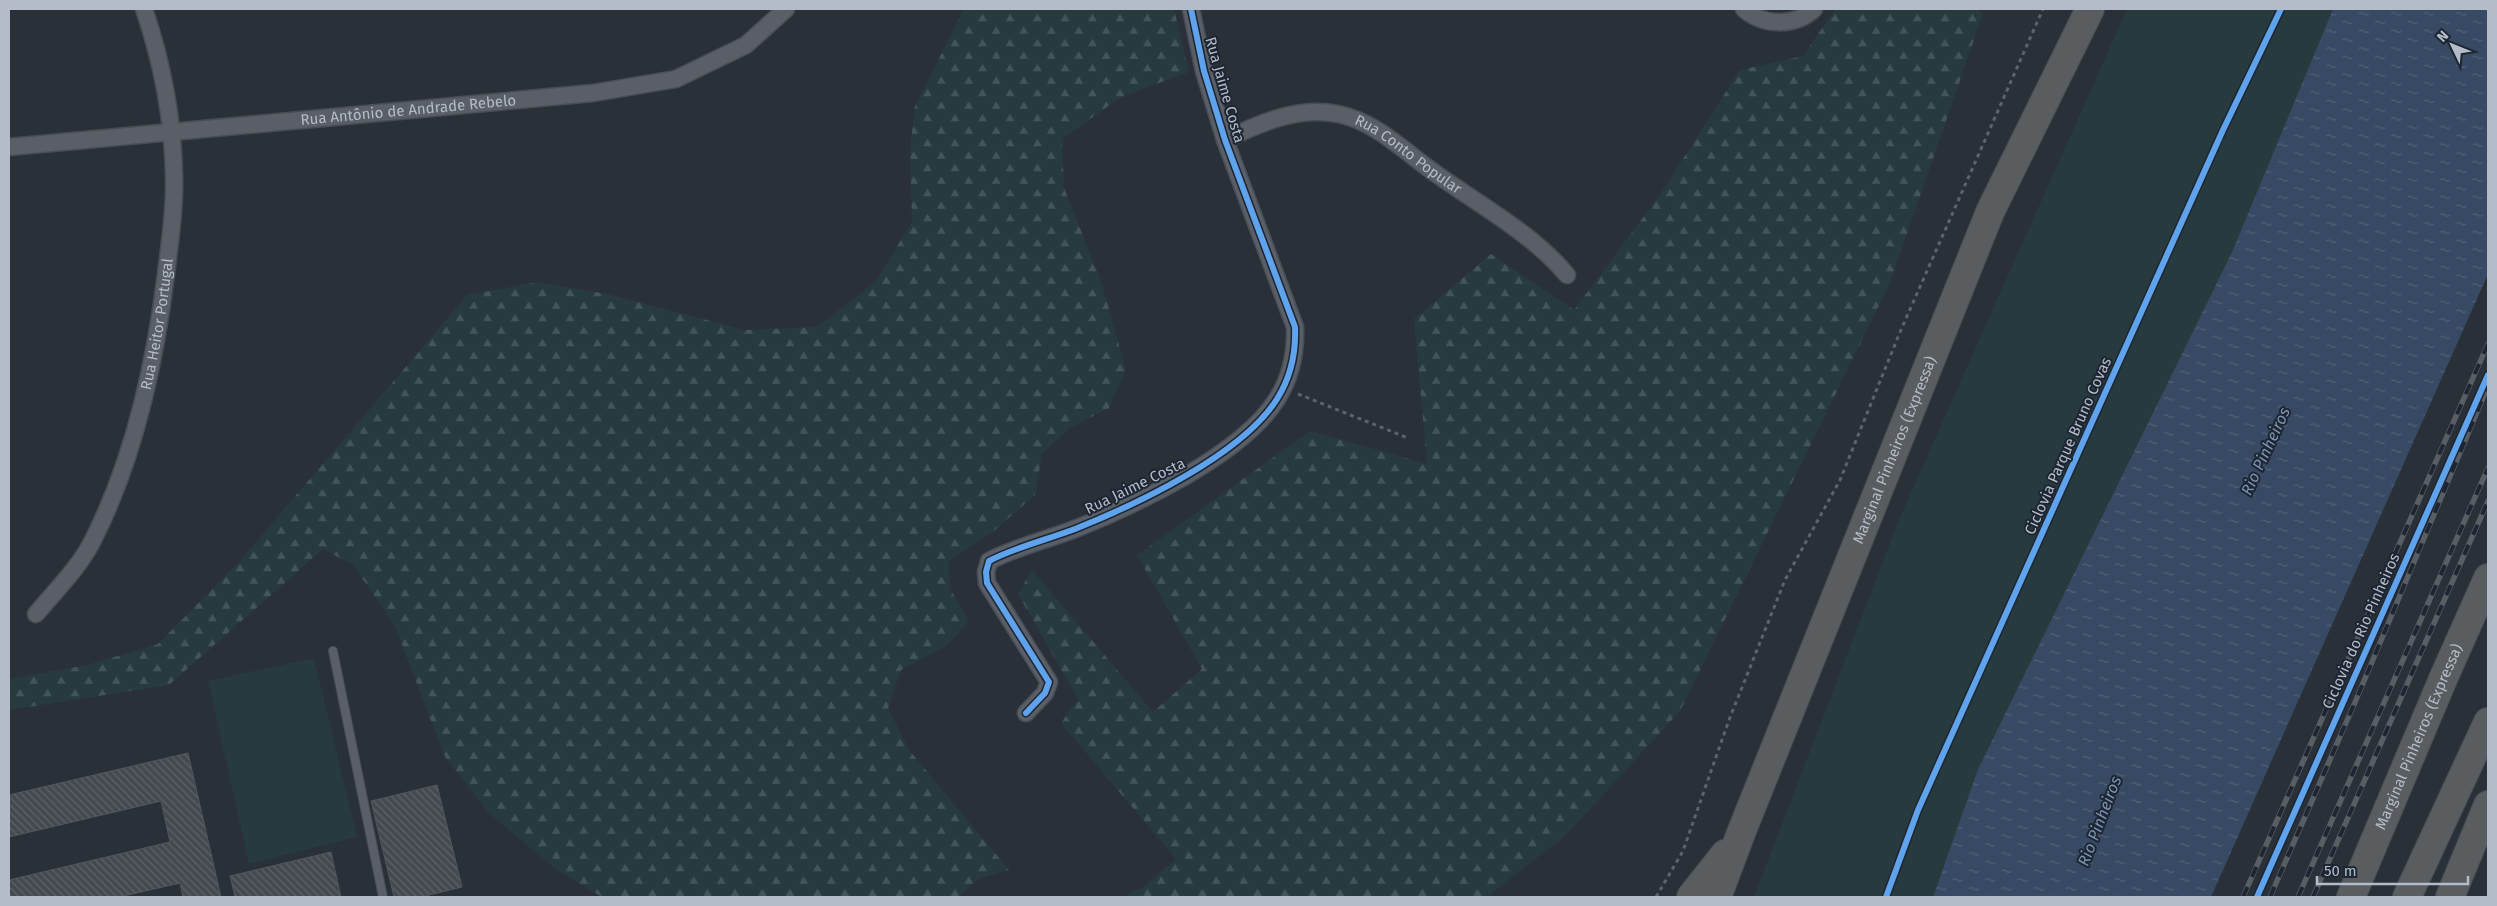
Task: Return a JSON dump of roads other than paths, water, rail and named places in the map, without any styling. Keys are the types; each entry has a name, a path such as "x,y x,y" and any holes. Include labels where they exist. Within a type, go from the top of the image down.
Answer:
{"highway":[{"name":"Marginal Pinheiros (Expressa)","path":"1717,897 1990,212 2090,9"},
{"name":"Marginal Pinheiros (Expressa)","path":"2351,897 2451,660 2488,578"},
{"path":"2407,897 2488,722"},
{"path":"2450,897 2488,804"},
{"path":"1691,897 1741,833"}],"street":[{"name":"Rua Heitor Portugal","path":"36,614 91,544 112,499 147,388 171,237 174,176 160,58 144,9"},
{"name":"Rua Antônio de Andrade Rebelo","path":"9,147 593,93 676,79 746,45 786,9"},
{"name":"Rua Jaime Costa","path":"1026,713 1044,693 1049,682 987,583 986,572 989,561 1076,528 1166,487 1196,470 1253,428 1267,414 1284,388 1295,356 1295,327 1225,140 1204,71 1191,9"},
{"path":"1744,9 1771,22 1789,22 1808,14 1814,9"},
{"name":"Rua Conto Popular","path":"1225,140 1257,125 1303,112 1339,114 1353,119 1394,143 1520,233 1555,261 1567,275"}],"lane":[{"path":"333,651 383,897"}],"water":[{"name":"Rio Pinheiros","path":"2333,9 2488,9 2488,274 2211,897 1933,897 1978,769 2232,252"}],"railway":[{"path":"2243,897 2488,344"},
{"path":"2270,897 2356,700 2488,386"},
{"path":"2298,897 2488,468"},
{"path":"2313,897 2488,501"}]}
